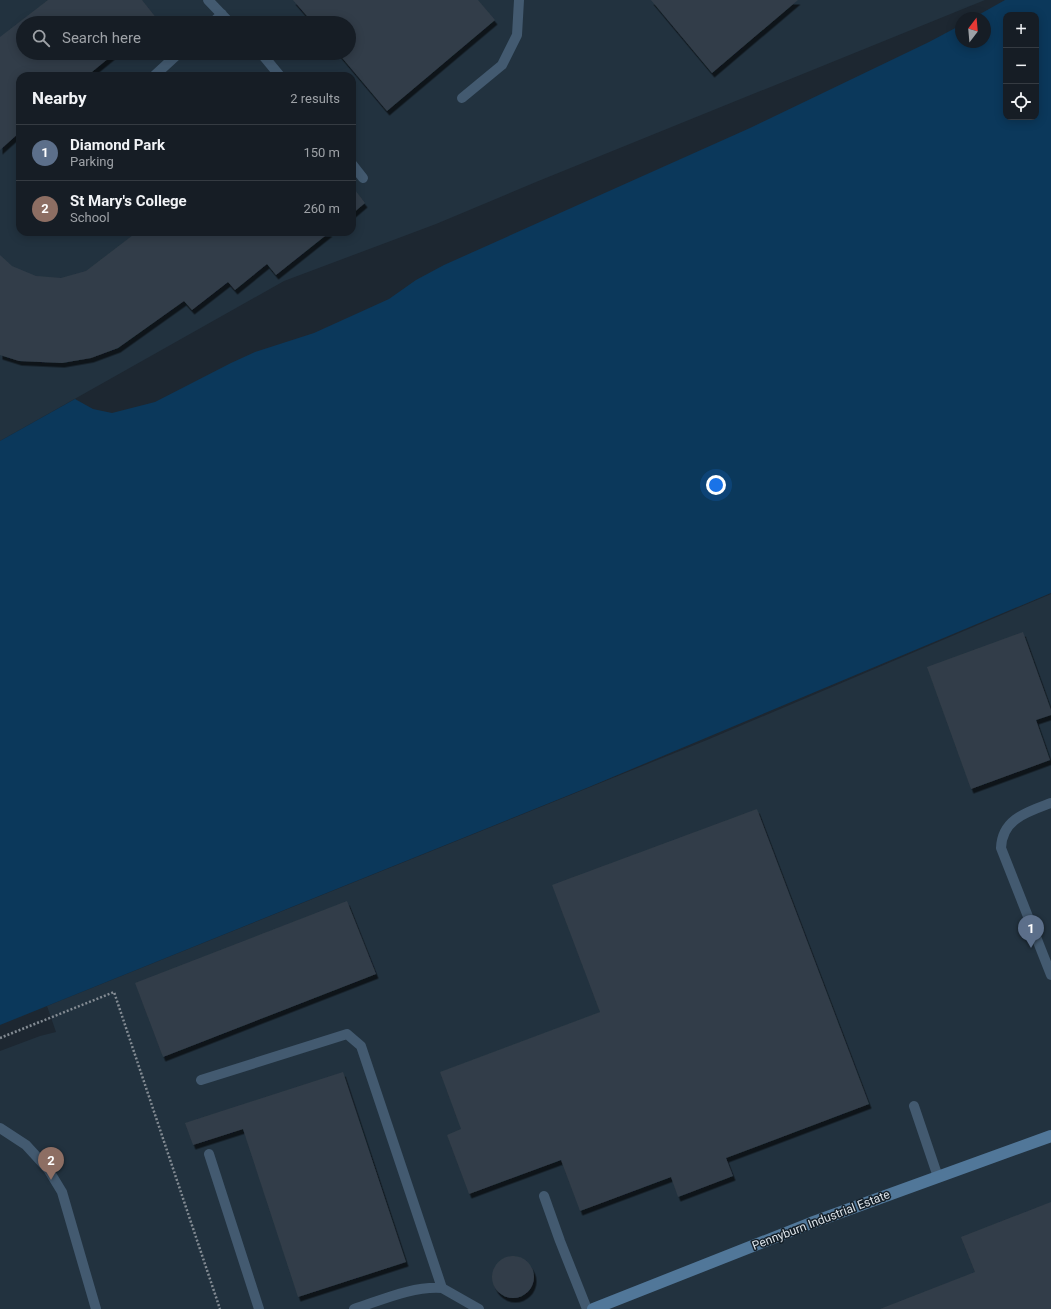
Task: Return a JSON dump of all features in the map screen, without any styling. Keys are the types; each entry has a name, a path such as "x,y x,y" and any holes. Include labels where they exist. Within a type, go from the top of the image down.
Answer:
{"street":[{"name":"Pennyburn Industrial Estate","path":"593,1309 810,1223 1051,1136"}],"lane":[{"path":"208,0 222,14"},
{"path":"462,98 502,65 517,35 519,0"},
{"path":"159,72 172,60"},
{"path":"267,60 277,72"},
{"path":"356,169 364,178"},
{"path":"1051,803 1031,811 1010,823 1004,830 1001,848 1051,974"},
{"path":"201,1080 347,1034 361,1046 442,1288"},
{"path":"914,1106 938,1177"},
{"path":"0,1128 26,1145 48,1168 62,1192 96,1309"},
{"path":"209,1154 259,1309"},
{"path":"544,1196 587,1309"},
{"path":"354,1309 409,1291 428,1287 442,1288 479,1309"}],"path":[{"path":"0,1038 114,992 220,1309"}],"shaded area":[{"path":"0,0 985,0 536,182 436,224 284,281 0,441"},
{"path":"1005,0 1051,0 1051,593 589,787 0,1025 0,441 75,399 93,409 112,413 155,402 255,352 314,333 389,299 416,280 444,265 750,128 955,28 955,48 991,48 991,12 984,12"},
{"path":"1051,594 1051,1309 0,1309 0,1051 40,1036 56,1032 47,1006 707,740"}],"building":[{"path":"48,0 142,0 155,16 27,16"},
{"path":"293,0 478,0 495,20 387,111 356,74 356,72 354,72 344,60 356,60 356,16 307,16"},
{"path":"651,0 798,0 712,73"},
{"path":"16,25 16,60 106,60 92,72 16,72 16,136 0,150 0,37"},
{"path":"356,191 365,203 356,211"},
{"path":"132,236 325,236 276,275 267,264 235,290 228,282 192,310 184,301 118,348 91,358 62,363 19,361 0,355 0,255 12,266 36,276 61,278 86,271"},
{"path":"1023,632 1051,710 1051,715 1036,720 1050,760 971,789 927,667"},
{"path":"757,809 869,1104 726,1158 733,1176 678,1197 671,1177 580,1211 561,1160 469,1194 447,1135 461,1129 440,1072 600,1012 552,885"},
{"path":"347,901 376,974 163,1057 135,983"},
{"path":"343,1072 406,1262 298,1297 243,1129 193,1145 185,1123"},
{"path":"1051,1202 1051,1309 880,1309 975,1272 961,1237"},
{"path":"509,1256 517,1256 528,1262 534,1273 534,1281 528,1292 517,1298 509,1298 498,1292 492,1281 492,1273 498,1262"}],"place":[{"name":"Diamond Park","path":"1031,948"},
{"name":"St Mary's College","path":"51,1180"}]}
